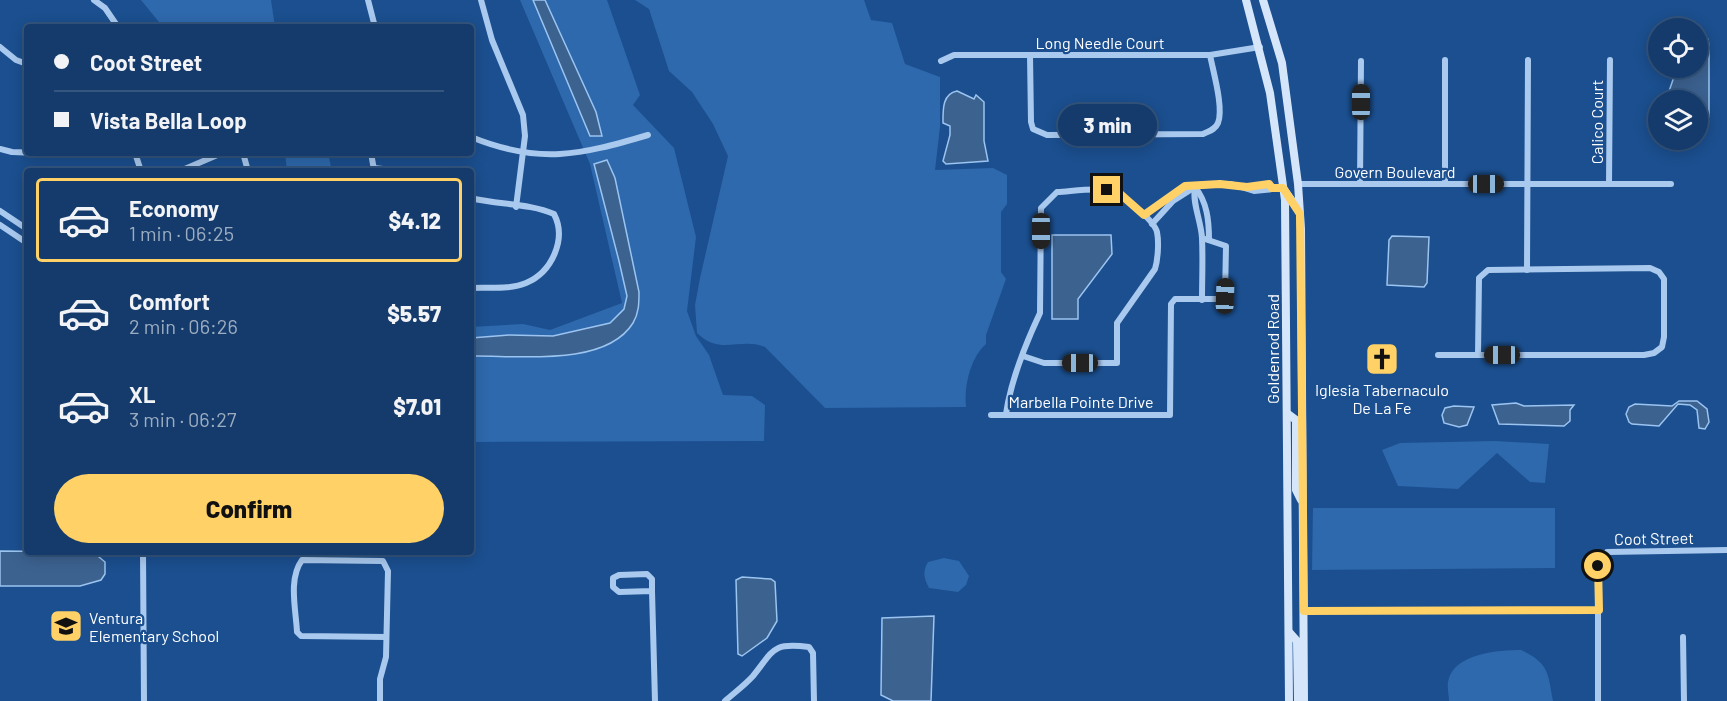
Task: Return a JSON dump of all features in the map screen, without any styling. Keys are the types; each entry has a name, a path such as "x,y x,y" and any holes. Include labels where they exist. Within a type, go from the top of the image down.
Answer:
{"main road":[{"name":"Goldenrod Road","path":"1246,0 1260,47 1281,161 1283,188 1287,294 1289,701"},
{"name":"Goldenrod Road","path":"1263,0 1282,63 1300,214 1304,701"},
{"path":"1281,161 1298,184"},
{"path":"1283,188 1300,214"},
{"path":"1287,294 1292,312 1293,393 1302,401"},
{"path":"1288,414 1296,420 1296,490 1303,503"},
{"path":"1288,490 1293,504 1293,597 1304,611"},
{"path":"1289,632 1298,641 1298,701"}],"street":[{"path":"94,0 105,8 116,24"},
{"path":"368,0 373,24"},
{"path":"481,0 492,40 523,115 525,135 516,207"},
{"path":"0,47 16,60 24,63"},
{"name":"Long Needle Court","path":"941,61 954,55 1210,55 1260,47"},
{"path":"1030,55 1031,123 1039,133 1203,134 1213,130 1218,122 1219,108 1210,55"},
{"path":"1444,184 1445,60"},
{"path":"1527,270 1528,60"},
{"name":"Calico Court","path":"1610,60 1610,184"},
{"path":"1360,184 1361,61"},
{"path":"474,138 523,153 558,156 592,151 648,135"},
{"path":"0,149 24,152"},
{"path":"187,168 215,156"},
{"path":"1144,215 1177,189 1185,186 1220,184 1247,187 1254,191 1283,188"},
{"name":"Govern Boulevard","path":"1298,184 1671,184"},
{"path":"1195,187 1202,196 1206,212 1202,300"},
{"path":"1195,187 1193,198 1205,239"},
{"path":"1152,224 1173,201 1195,187"},
{"path":"1006,414 1009,391 1040,313 1041,208 1057,192 1107,190 1118,192 1157,230 1157,262 1155,269 1117,323 1117,363 1044,363 1023,356"},
{"path":"474,199 555,214 560,230 557,250 538,277 525,284 474,288"},
{"path":"1198,214 1206,212"},
{"path":"0,213 24,227"},
{"path":"0,225 24,241"},
{"name":"Marbella Pointe Drive","path":"992,415 1170,415 1171,304 1175,299 1223,299 1226,246 1205,239"},
{"path":"1438,355 1478,355 1644,355 1654,353 1662,347 1665,337 1664,279 1659,272 1650,268 1488,270 1479,278 1478,355"},
{"name":"Coot Street","path":"1599,610 1598,566 1607,552 1727,550"},
{"path":"144,555 144,701"},
{"path":"380,701 386,637 388,571 383,561 302,560 297,567 294,585 297,632 301,636 386,637"},
{"path":"652,591 619,592 613,587 613,578 619,575 647,574 652,579 655,701"},
{"path":"1304,611 1599,610 1599,701"},
{"path":"1683,637 1684,701"},
{"path":"725,701 752,676 771,650 784,645 809,647 813,653 814,701"}],"shaded area":[{"path":"141,0 271,0 275,24 161,24"},
{"path":"520,0 607,0 640,95 633,105 674,148 696,237 687,311 696,336 709,355 723,395 752,396 765,405 764,441 474,442 474,327 523,324 550,330 622,303 590,164"},
{"path":"533,0 545,0 596,112 602,136 590,136"},
{"path":"635,0 864,0 871,20 892,23 905,64 940,77 940,127 935,170 993,168 1007,175 1007,204 1001,212 1001,272 1006,279 986,335 986,344 980,350 969,373 966,407 825,408 765,347 756,344 722,345 706,340 697,333 695,305 728,156 713,124 692,92 669,71 649,9"},
{"path":"1708,39 1709,117 1708,90 1669,90 1674,78 1708,78"},
{"path":"957,91 974,99 976,95 984,102 984,141 988,161 946,164 943,161 950,135 950,126 943,123 944,103 948,95"},
{"path":"285,156 329,156 331,168 287,168"},
{"path":"607,160 615,178 639,292 638,312 633,323 620,337 602,347 581,353 534,357 474,356 474,338 509,335 553,336 610,323 624,309 627,296 594,164"},
{"path":"1052,235 1111,235 1112,254 1078,299 1078,319 1052,319"},
{"path":"1392,236 1429,237 1427,283 1424,287 1387,285 1389,240"},
{"path":"1679,401 1697,401 1707,409 1709,422 1705,429 1699,428 1697,410 1690,405 1678,404 1659,426 1632,424 1626,414 1629,407 1635,404 1672,406"},
{"path":"1516,403 1524,406 1574,405 1570,410 1570,421 1564,426 1499,424 1492,405"},
{"path":"1474,407 1467,425 1459,427 1444,423 1442,415 1445,408"},
{"path":"1495,441 1549,444 1545,483 1530,482 1497,453 1458,489 1398,486 1382,450 1400,443"},
{"path":"1313,508 1555,508 1555,568 1312,570"},
{"path":"0,551 24,551 24,555 97,555 105,562 105,574 101,580 80,586 0,586"},
{"path":"944,558 959,561 969,576 966,585 958,592 929,588 926,581 924,572 928,562"},
{"path":"742,577 771,579 775,582 777,621 767,638 742,656 738,654 736,580"},
{"path":"934,616 931,701 893,701 881,695 882,618"},
{"path":"1521,650 1542,664 1546,670 1553,701 1449,701 1448,682 1458,665 1467,659 1490,652"}],"place":[{"name":"Iglesia Tabernaculo De La Fe","path":"1382,359"},
{"name":"Ventura Elementary School","path":"66,626"}],"route":[{"path":"1107,190 1118,192 1144,215 1177,189 1188,185 1195,187 1231,184 1247,187 1254,184 1269,184 1272,188 1283,188 1292,198 1300,214 1304,611 1599,610 1598,566"}]}
